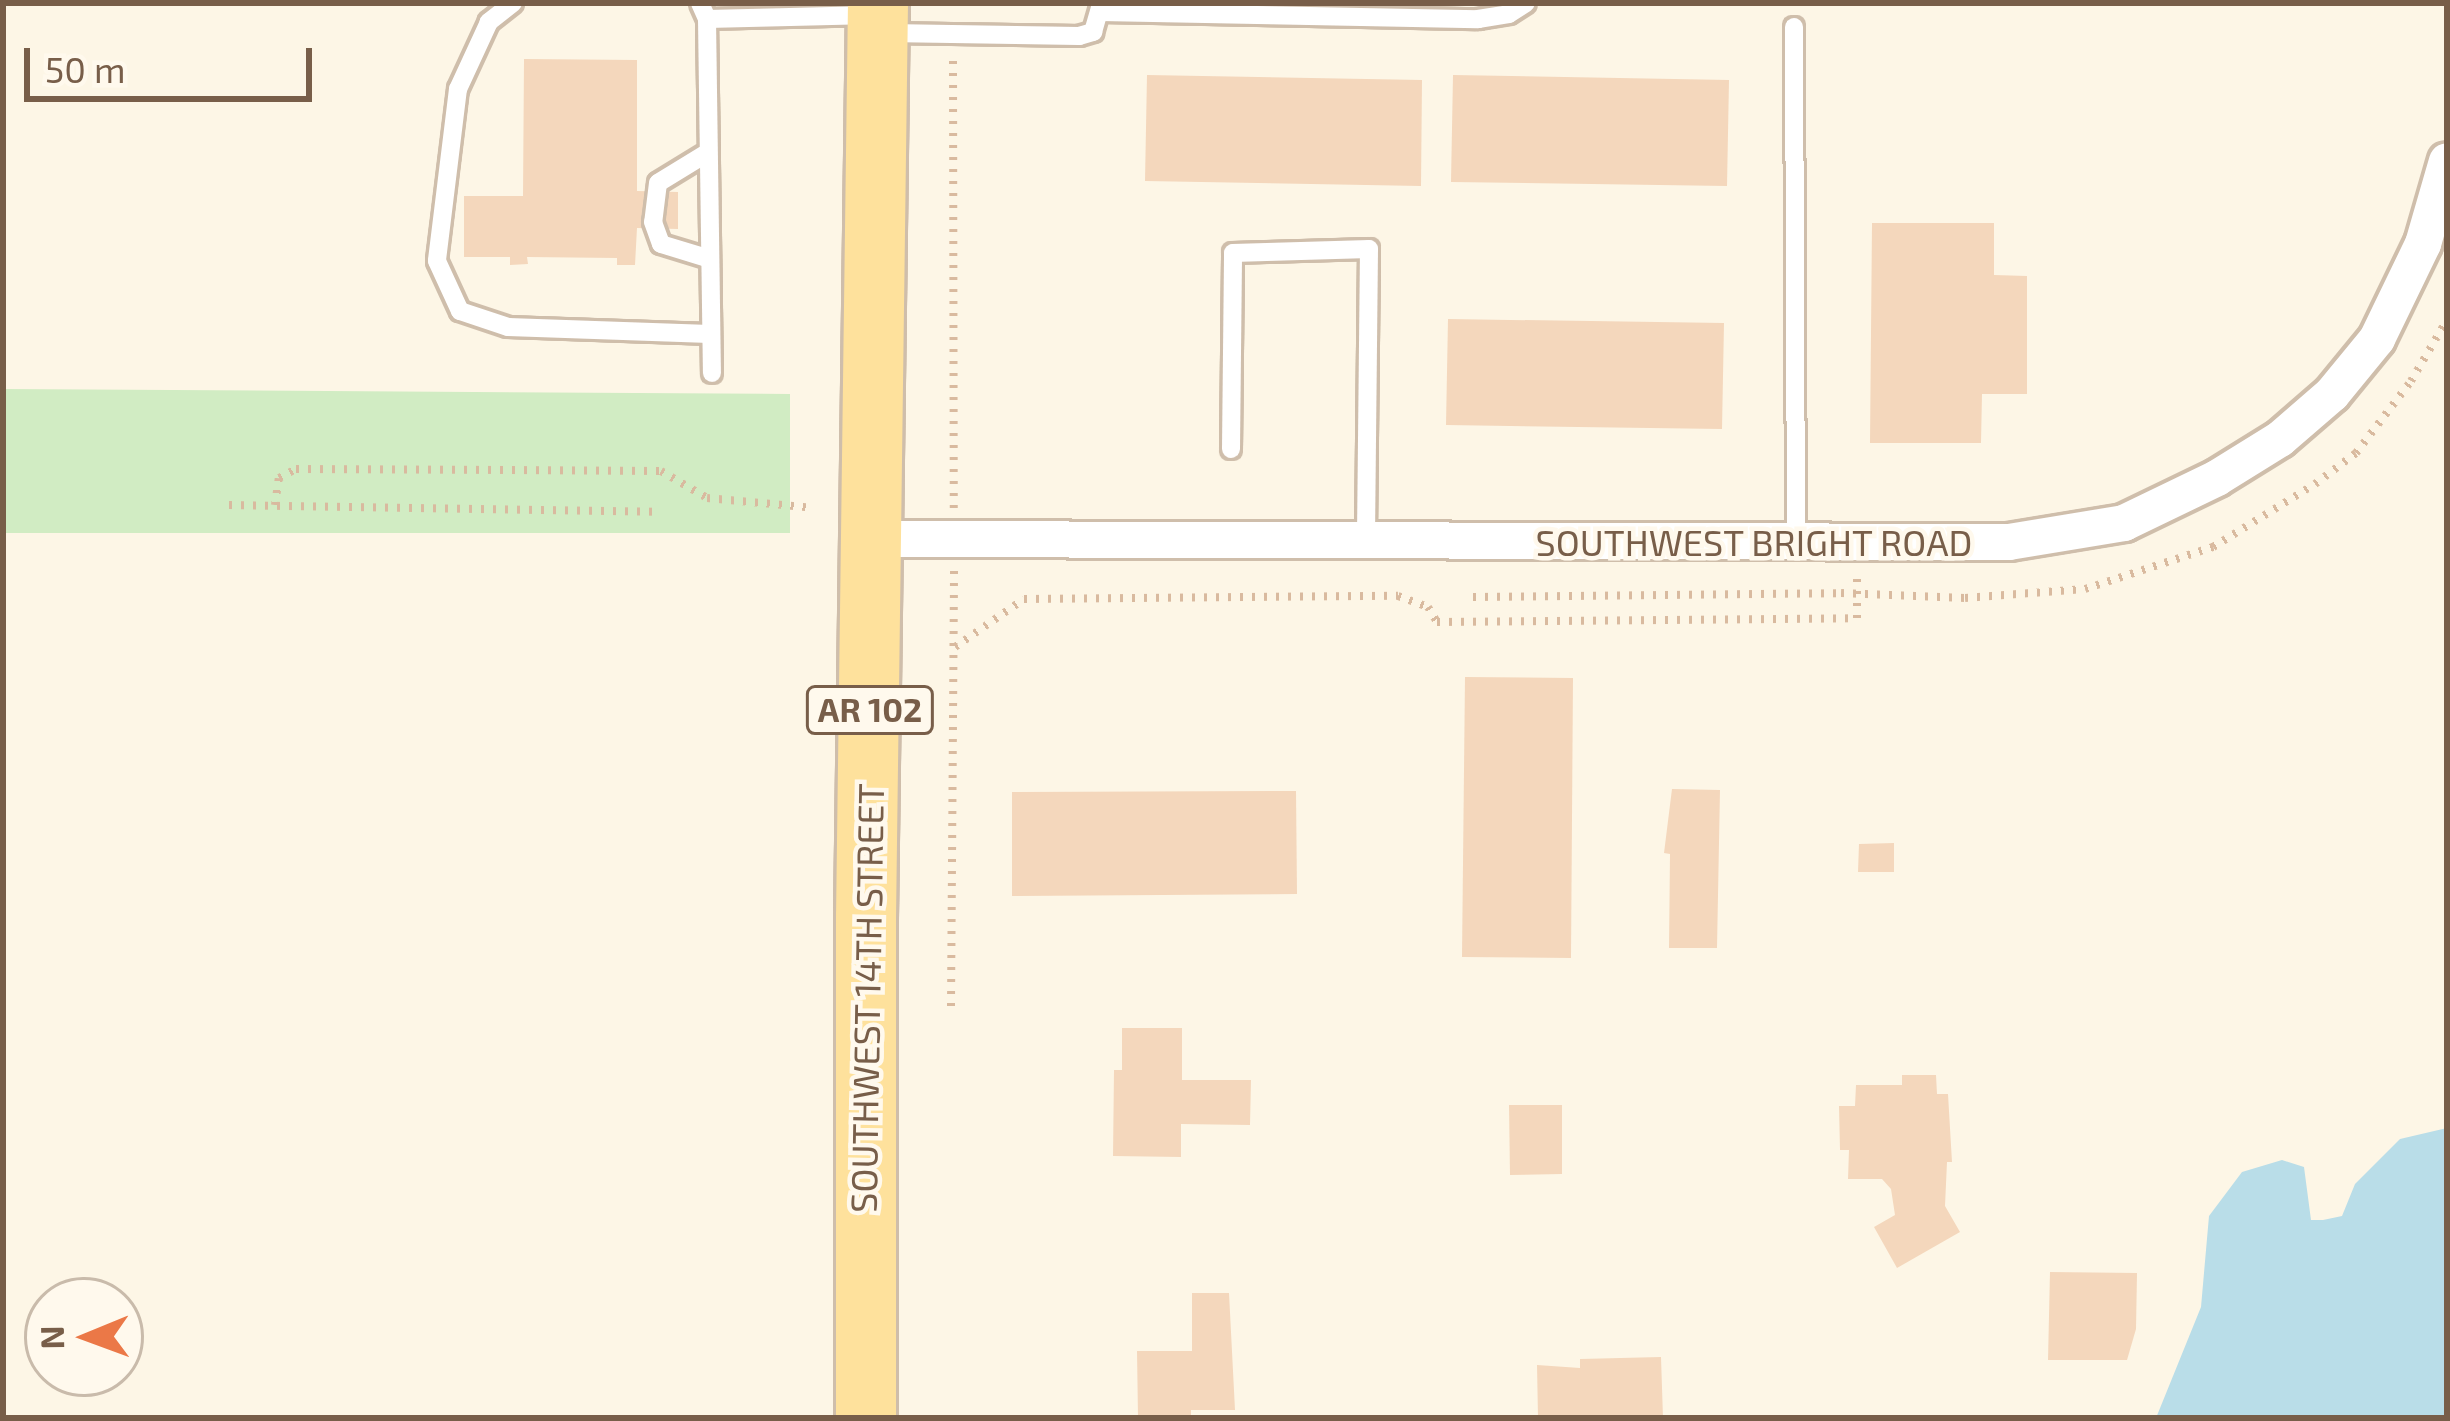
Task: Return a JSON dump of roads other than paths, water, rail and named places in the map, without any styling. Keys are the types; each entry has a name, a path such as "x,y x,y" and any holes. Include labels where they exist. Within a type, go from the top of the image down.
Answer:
{"main road":[{"name":"SOUTHWEST 14TH STREET","path":"866,1418 866,919 877,17"}],"street":[{"name":"SOUTHWEST BRIGHT ROAD","path":"873,539 2008,542 2124,523 2217,478 2280,439 2332,394 2377,339 2423,244 2447,161"}],"lane":[{"path":"513,3 489,22 458,89 437,261 460,311 508,328 710,334"},
{"path":"712,373 704,11 877,17 953,35 1079,36 1093,32 1101,7 1478,19 1509,14 1526,3"},
{"path":"1794,27 1796,542"},
{"path":"707,153 658,183 652,222 661,244 710,259"},
{"path":"1232,449 1233,253 1369,249 1366,538"}],"water":[{"path":"2447,1128 2447,1418 2156,1418 2201,1307 2209,1216 2242,1172 2282,1160 2304,1167 2311,1220 2342,1216 2355,1184 2400,1139"}]}
